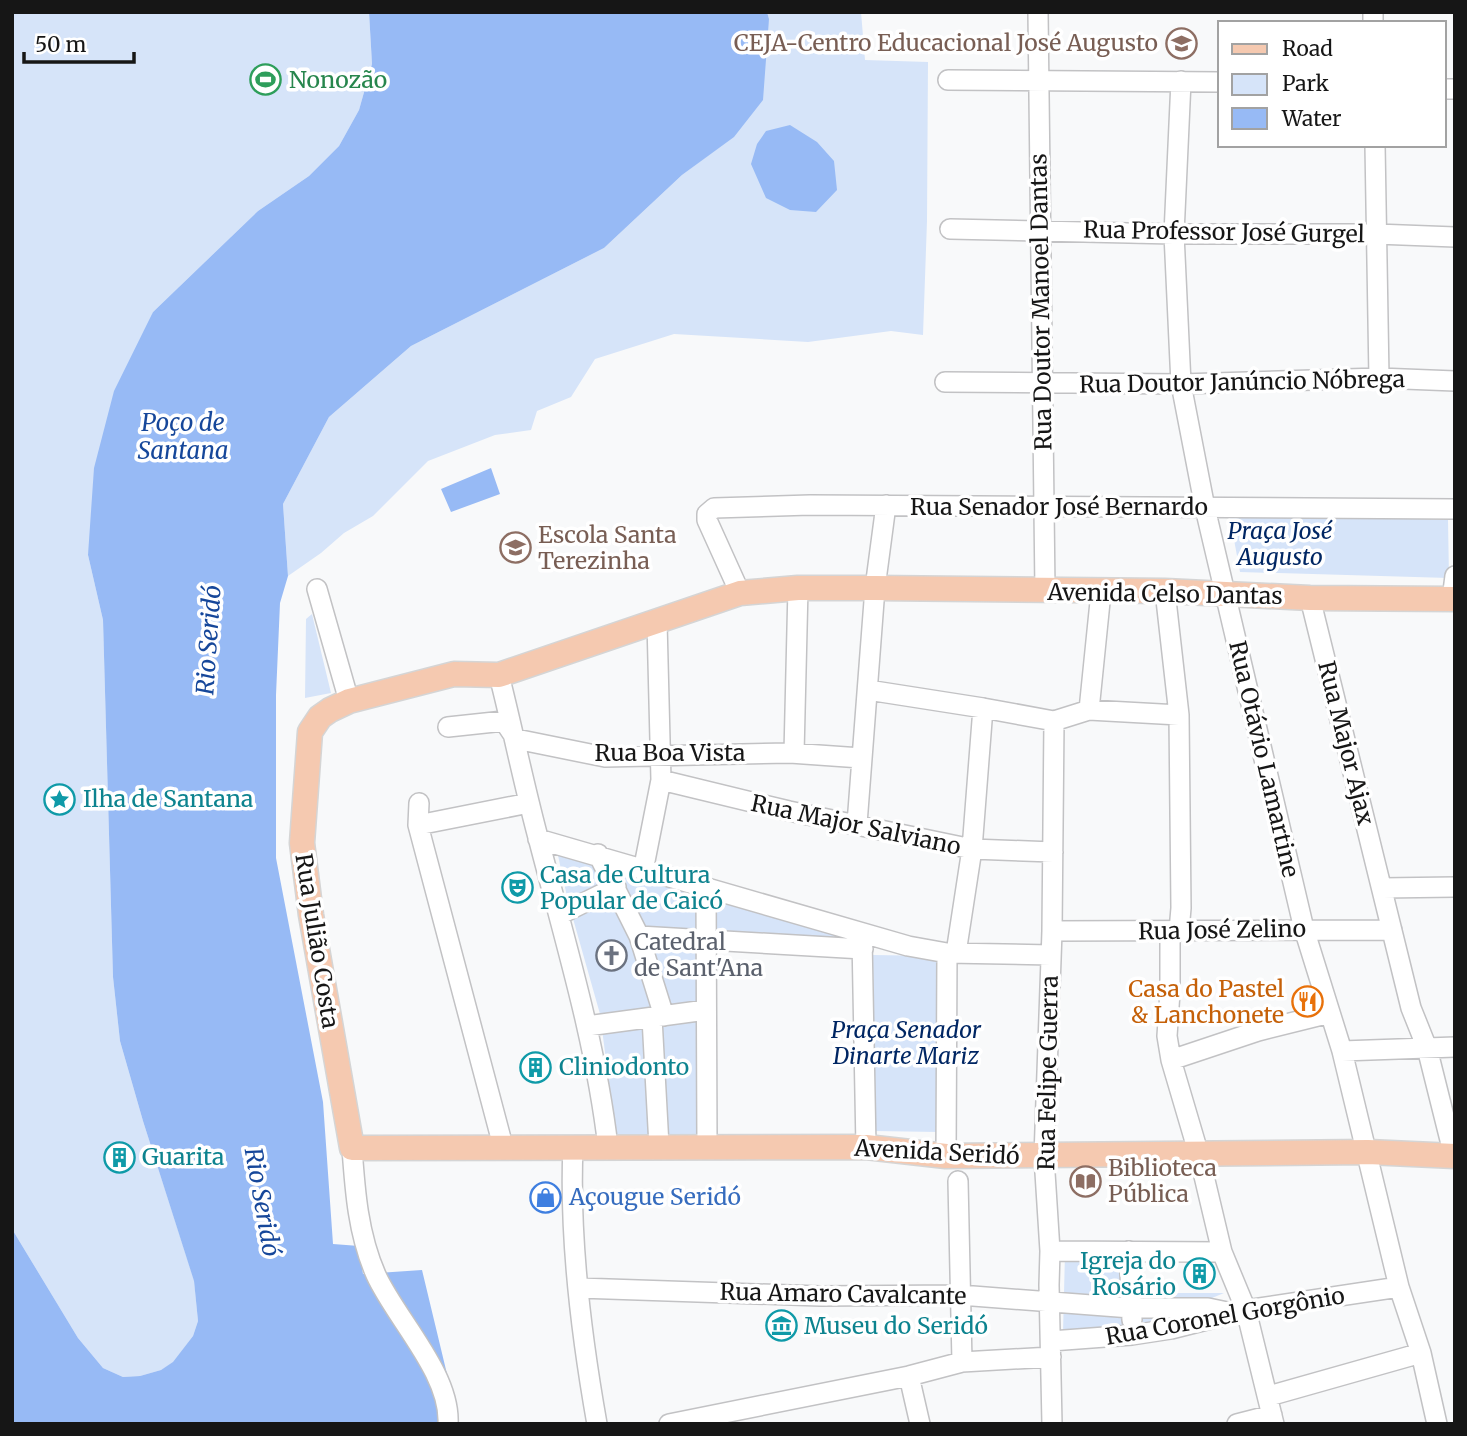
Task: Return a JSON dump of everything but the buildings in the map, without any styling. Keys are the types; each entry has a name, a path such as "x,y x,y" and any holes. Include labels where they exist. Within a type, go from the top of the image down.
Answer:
{"main road":[{"name":"Avenida Celso Dantas","path":"657,622 740,593 798,588 1165,591 1310,598 1454,592"},
{"name":"Rua Julião Costa","path":"352,1148 311,915 302,843 310,733 320,717 349,701 454,674 499,675 657,622"},
{"name":"Avenida Seridó","path":"352,1148 502,1143 573,1147 866,1147 946,1156 1368,1152 1454,1156"}],"street":[{"name":"Rua Doutor Manoel Dantas","path":"1038,12 1045,591"},
{"path":"948,80 1218,82"},
{"name":"Rua Otávio Lamartine","path":"1181,81 1174,234 1181,384 1205,508 1304,929 1342,1051 1399,1287 1421,1353 1437,1424"},
{"path":"1374,147 1379,378"},
{"name":"Rua Professor José Gurgel","path":"950,229 1455,237"},
{"name":"Rua Doutor Janúncio Nóbrega","path":"946,382 1042,385 1379,378 1455,381"},
{"path":"857,824 875,588 886,505"},
{"name":"Rua Senador José Bernardo","path":"740,593 707,520 710,510 718,507 886,505 1455,509"},
{"path":"794,753 798,588"},
{"path":"317,589 349,701"},
{"path":"1165,591 1179,715 1181,908 1175,931 1167,1036 1222,1252 1272,1412"},
{"path":"1089,710 1101,592"},
{"name":"Rua Major Ajax","path":"1310,598 1411,1008 1427,1048 1454,1156"},
{"path":"643,871 661,780 657,622"},
{"path":"499,675 516,739 528,803 587,1026 608,1147"},
{"path":"868,690 1054,721 1089,710 1179,715"},
{"path":"946,1156 952,953 972,849 983,708"},
{"name":"Rua Boa Vista","path":"448,727 504,721 516,739 605,757 794,753 861,758"},
{"name":"Rua Felipe Guerra","path":"1052,1424 1050,1251 1044,1157 1054,852 1054,721"},
{"name":"Rua Major Salviano","path":"661,780 972,849 1054,852"},
{"path":"419,803 418,825 502,1143"},
{"path":"418,825 528,803"},
{"path":"538,839 706,887 862,940"},
{"path":"598,854 639,936 658,1017 659,1146"},
{"path":"559,915 616,887"},
{"path":"706,887 707,1147"},
{"path":"1382,888 1455,887"},
{"name":"Rua José Zelino","path":"1052,931 1392,930"},
{"path":"639,936 708,940 862,940 952,953 1051,955"},
{"path":"862,940 866,1147"},
{"path":"587,1026 706,1010"},
{"path":"1171,1060 1258,1031 1330,1013"},
{"path":"1342,1051 1455,1047"},
{"path":"573,1147 571,1175 579,1288 597,1424"},
{"path":"352,1148 356,1203 370,1260 383,1288 430,1364 447,1402 448,1424"},
{"path":"958,1181 962,1362"},
{"path":"1050,1251 1222,1252"},
{"path":"1129,1251 1132,1335"},
{"name":"Rua Coronel Gorgônio","path":"669,1424 909,1376 962,1362 1171,1329 1239,1312 1399,1287"},
{"name":"Rua Amaro Cavalcante","path":"579,1288 820,1296 960,1295 1131,1308 1208,1308 1239,1312"},
{"path":"1237,1424 1421,1353"},
{"path":"909,1376 920,1424"}],"green space":[{"name":"Ilha de Santana","path":"12,12 369,12 372,64 359,110 339,146 309,176 258,211 153,312 88,555 103,620 113,977 120,1041 194,1280 198,1321 193,1336 173,1363 161,1370 140,1376 123,1377 103,1368 78,1338 12,1229"},
{"path":"767,12 861,12 865,60 928,62 923,335 891,331 808,342 674,334 595,359 571,397 537,411 531,430 495,435 428,461 373,516 344,533 288,576 283,504 329,417 411,346 604,248 682,175 734,136 769,19"},
{"name":"Praça José Augusto","path":"1237,513 1448,520 1449,578 1240,572 1230,518"},
{"path":"312,614 331,693 305,698 306,619"},
{"path":"557,851 879,939 696,932 698,1143 617,1144 600,1014 568,901"},
{"name":"Praça Senador Dinarte Mariz","path":"873,955 938,956 939,1132 874,1131"},
{"path":"1128,1252 1132,1293 1224,1293 1152,1323 1063,1333 1065,1253"}],"water":[{"path":"369,12 767,12 769,19 763,100 734,137 682,175 604,248 411,346 329,417 283,504 288,576 280,603 276,695 276,858 323,1102 333,1244 359,1246 363,1274 422,1270 459,1424 12,1424 12,1229 78,1338 103,1368 123,1377 161,1370 173,1362 193,1336 198,1321 194,1281 120,1041 113,977 103,620 88,555 94,468 114,391 153,312 258,211 309,176 339,146 359,110 372,64"},
{"path":"790,125 817,142 834,161 837,190 816,212 790,210 766,198 751,164 757,144 766,131"},
{"path":"491,468 500,494 451,512 441,489"}],"place":[{"name":"CEJA-Centro Educacional José Augusto","path":"1181,43"},
{"name":"Nonozão","path":"266,80"},
{"name":"Escola Santa Terezinha","path":"515,548"},
{"name":"Ilha de Santana","path":"60,799"},
{"name":"Casa de Cultura Popular de Caicó","path":"517,888"},
{"name":"Catedral de Sant'Ana","path":"611,955"},
{"name":"Casa do Pastel & Lanchonete","path":"1307,1002"},
{"name":"Cliniodonto","path":"536,1067"},
{"name":"Guarita","path":"119,1157"},
{"name":"Biblioteca Pública","path":"1085,1181"},
{"name":"Açougue Seridó","path":"546,1197"},
{"name":"Igreja do Rosário","path":"1199,1274"},
{"name":"Museu do Seridó","path":"781,1326"}],"water label":[{"name":"Poço de Santana","path":"183,437"},
{"name":"Rio Seridó","path":"209,640"},
{"name":"Rio Seridó","path":"262,1202"}]}
